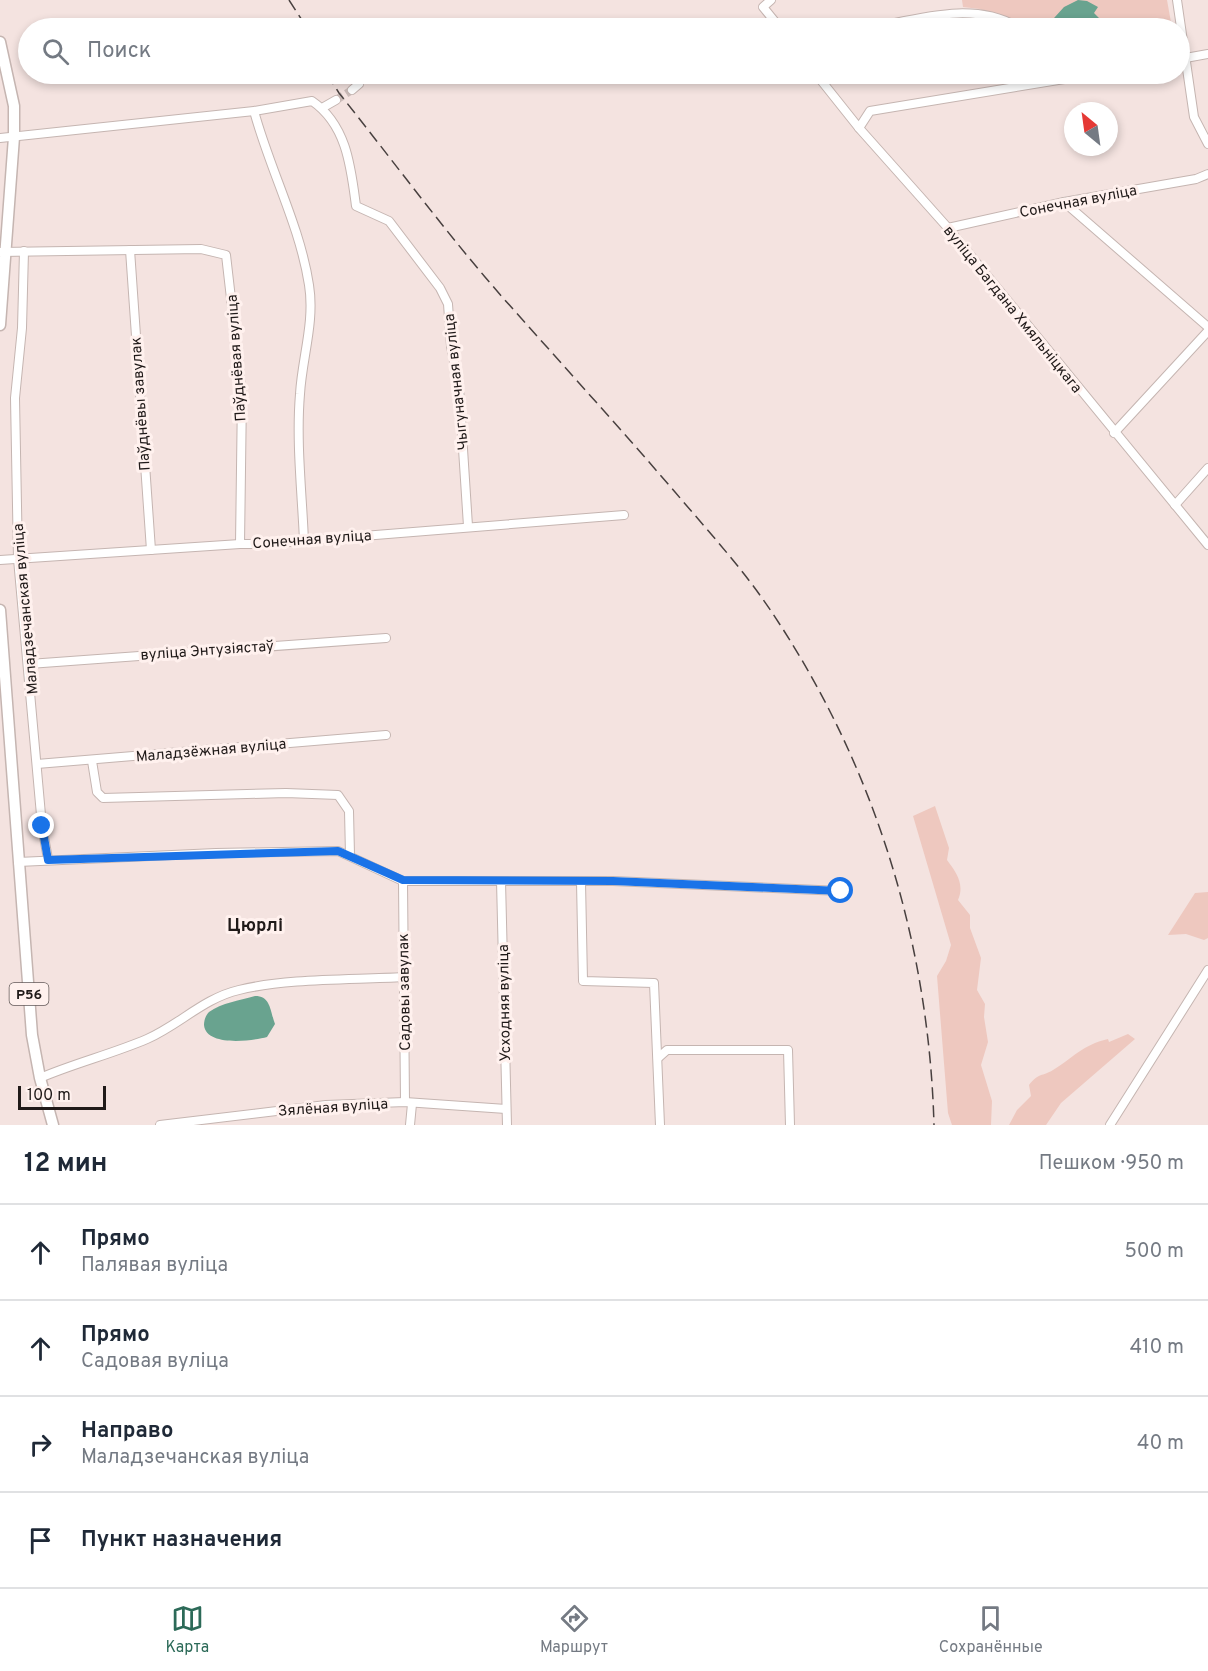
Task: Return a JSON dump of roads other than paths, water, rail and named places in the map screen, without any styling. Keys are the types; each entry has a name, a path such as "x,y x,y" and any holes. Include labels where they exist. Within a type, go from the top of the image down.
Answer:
{"main road":[{"path":"0,42 14,106 14,137 3,252 0,325"},
{"name":"Маладзечанская вуліца","path":"0,610 32,1035 40,1078 53,1125"}],"street":[{"path":"771,0 763,7 772,18"},
{"path":"956,0 958,10"},
{"path":"1177,0 1179,18"},
{"path":"919,18 958,10 979,11 1000,18"},
{"path":"1190,58 1208,54"},
{"name":"вуліца Багдана Хмяльніцкага","path":"824,84 859,128 948,228 1208,545"},
{"path":"859,128 870,111 1016,84"},
{"path":"1188,84 1194,117 1208,144"},
{"path":"0,138 254,111 312,101 322,108 336,100"},
{"name":"Чыгуначная вуліца","path":"322,108 347,148 356,206 389,220 440,288 448,304 451,346 459,387 468,526"},
{"path":"254,111 275,180 299,240 310,287 310,316 300,405 304,541"},
{"name":"Сонечная вуліца","path":"948,228 1064,202 1196,179 1208,174"},
{"path":"1064,202 1208,329 1114,433"},
{"name":"Маладзечанская вуліца","path":"24,251 22,328 15,399 18,559 48,860"},
{"name":"Паўднёвая вуліца","path":"130,254 218,251 226,255 240,369 240,544"},
{"path":"3,252 130,254"},
{"name":"Паўднёвы завулак","path":"130,254 151,550"},
{"path":"1175,505 1208,468"},
{"name":"Сонечная вуліца","path":"0,560 304,541 624,515"},
{"name":"вуліца Энтузіястаў","path":"29,664 386,638"},
{"name":"Маладзёжная вуліца","path":"37,764 386,735"},
{"path":"92,761 97,792 103,798 286,793 338,795 349,811 350,855"},
{"path":"18,862 338,851 403,880 581,882 841,891"},
{"name":"Садовы завулак","path":"403,880 403,977 410,1125"},
{"name":"Усходняя вуліца","path":"501,881 507,1125"},
{"path":"581,882 583,981 654,983 660,1125"},
{"path":"1110,1125 1208,970"},
{"path":"40,1078 77,1062 148,1039 212,1000 239,990 291,983 403,977"},
{"path":"655,1032 667,1050"},
{"path":"658,1058 667,1050 788,1050 790,1125"},
{"name":"Зялёная вуліца","path":"160,1125 326,1105 408,1103 506,1109"}],"tunnel":[{"path":"336,100 352,90"}],"railway":[{"path":"289,0 301,18"},
{"path":"333,84 483,274 737,565 771,611 807,670 839,730 867,793 889,857 907,922 921,989 930,1057 934,1125"}],"district":[{"name":"Цюрлі","path":"255,925"}]}
